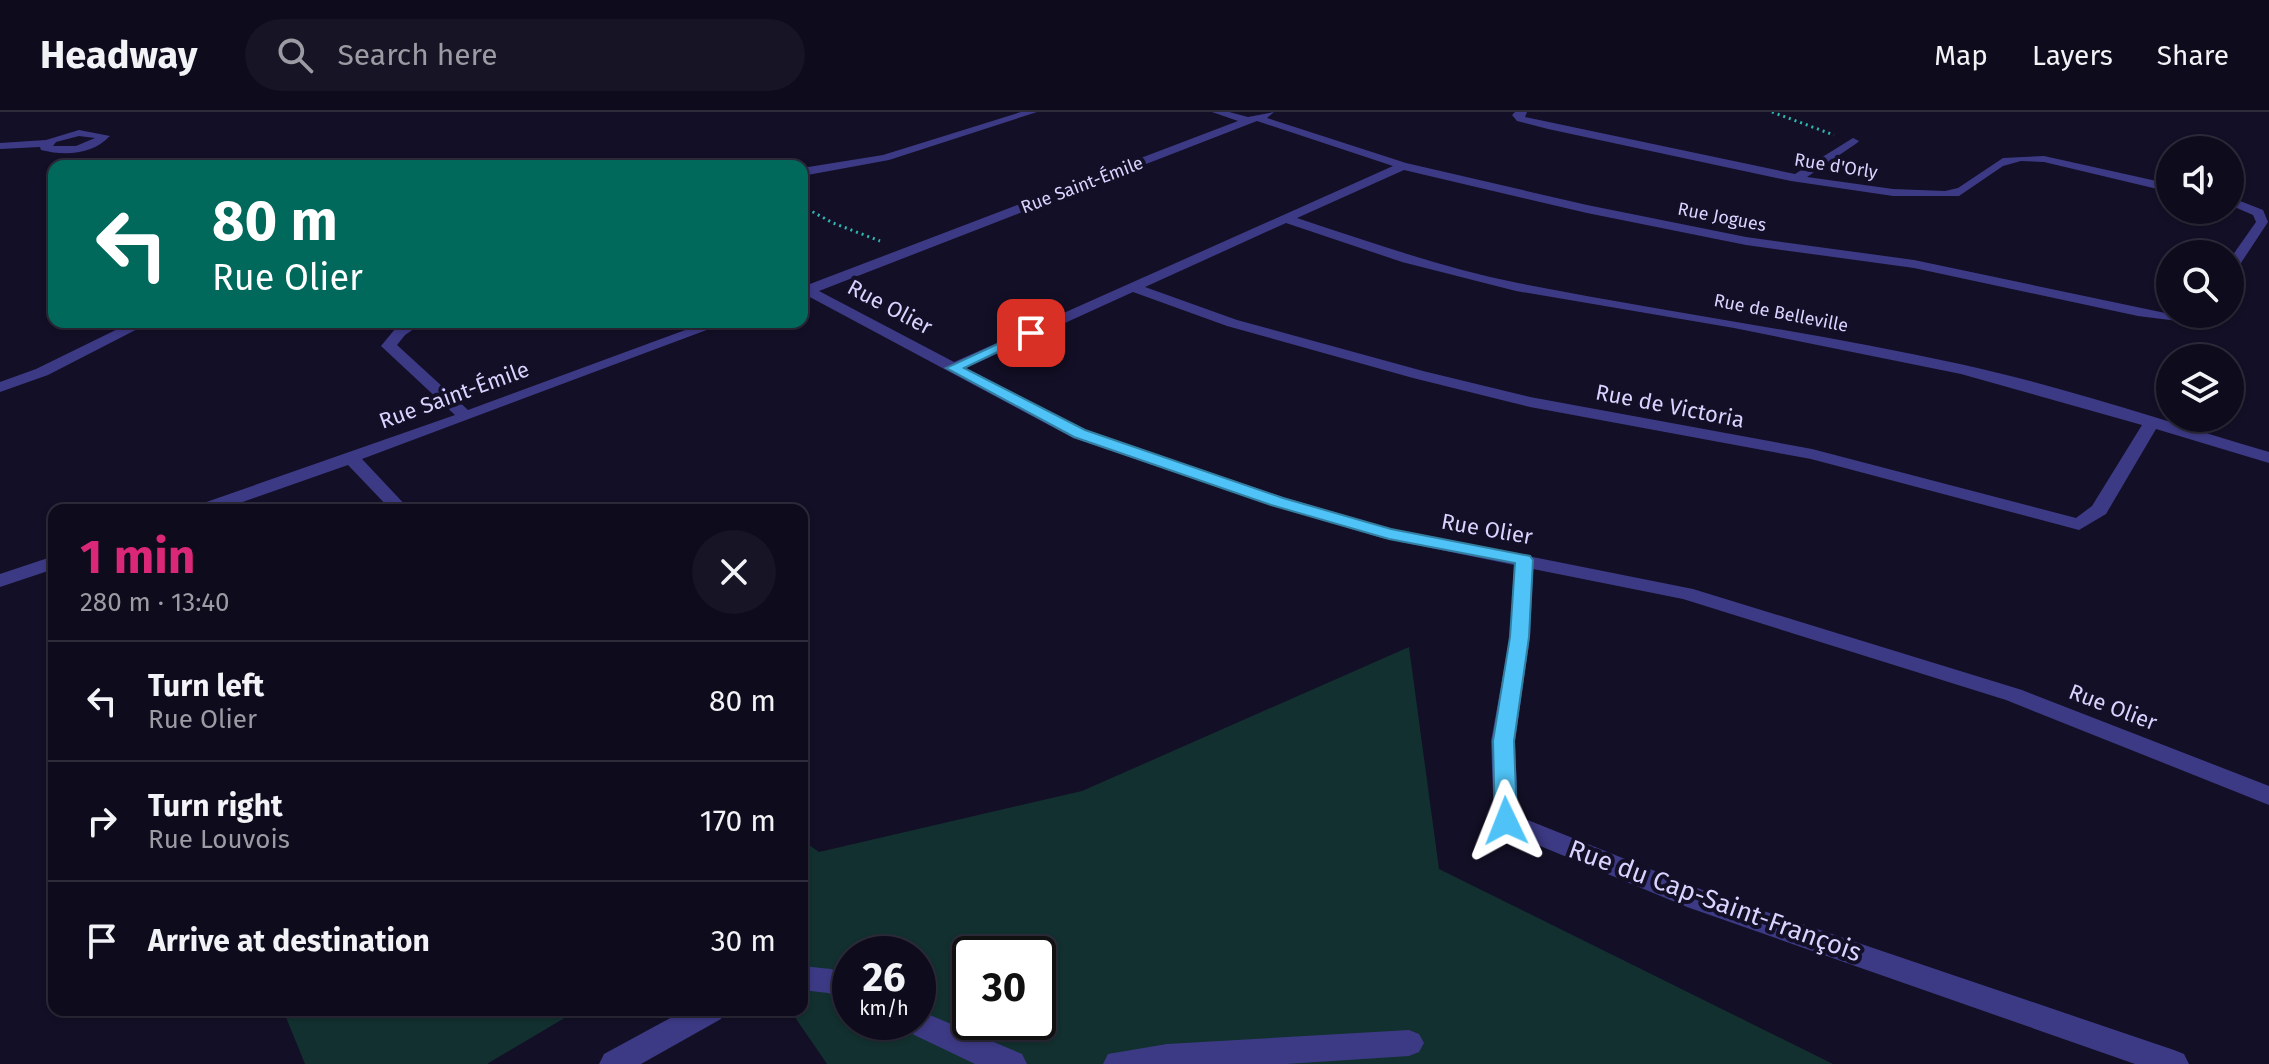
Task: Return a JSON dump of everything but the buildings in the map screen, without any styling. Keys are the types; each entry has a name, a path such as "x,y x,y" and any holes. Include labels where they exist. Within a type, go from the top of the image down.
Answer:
{"street":[{"path":"808,171 885,158 1032,112"},
{"name":"Rue Jogues","path":"1217,112 1253,119 1403,166 1587,209 1746,241 1914,264 2156,314"},
{"name":"Rue Saint-Émile","path":"808,289 1273,112"},
{"name":"Rue d'Orly","path":"1522,112 1517,115 1521,119 1797,178 1899,193 1950,195 1969,187 2007,160 2023,158 2044,159 2156,185"},
{"path":"1797,178 1853,141"},
{"path":"0,146 46,143"},
{"path":"953,368 1403,166"},
{"path":"2244,207 2259,213 2262,222 2244,248"},
{"name":"Rue de Belleville","path":"1283,218 1407,259 1516,287 1749,327 1961,369 2269,458"},
{"name":"Rue de Victoria","path":"1134,288 1232,323 1419,375 1559,408 1812,454 2079,524 2099,510 2152,422"},
{"name":"Rue Olier","path":"808,293 1079,434 1277,501 1389,534 1658,586 1912,662 2014,695 2269,796"},
{"path":"0,387 42,372 132,328"},
{"path":"407,328 389,346 466,417"},
{"name":"Rue Saint-Émile","path":"219,504 705,328"},
{"path":"351,458 395,504"},
{"name":"Rue du Cap-Saint-François","path":"1524,560 1520,637 1503,741 1506,821 1696,899 2174,1064"},
{"path":"0,581 48,564"},
{"path":"808,979 832,981"},
{"path":"614,1064 700,1016"},
{"path":"936,1031 1012,1064"},
{"path":"1118,1064 1409,1043"}],"path":[{"path":"1772,112 1853,141"},
{"path":"808,209 833,223 907,252"}],"green space":[{"path":"1409,647 1439,869 1833,1064 827,1064 794,1016 808,1016 808,844 819,852 1082,791"},
{"path":"285,1016 568,1016 487,1064 305,1064"}],"route":[{"path":"1031,333 953,368 1079,434 1277,501 1389,534 1524,560 1520,637 1503,741 1506,821"}]}
